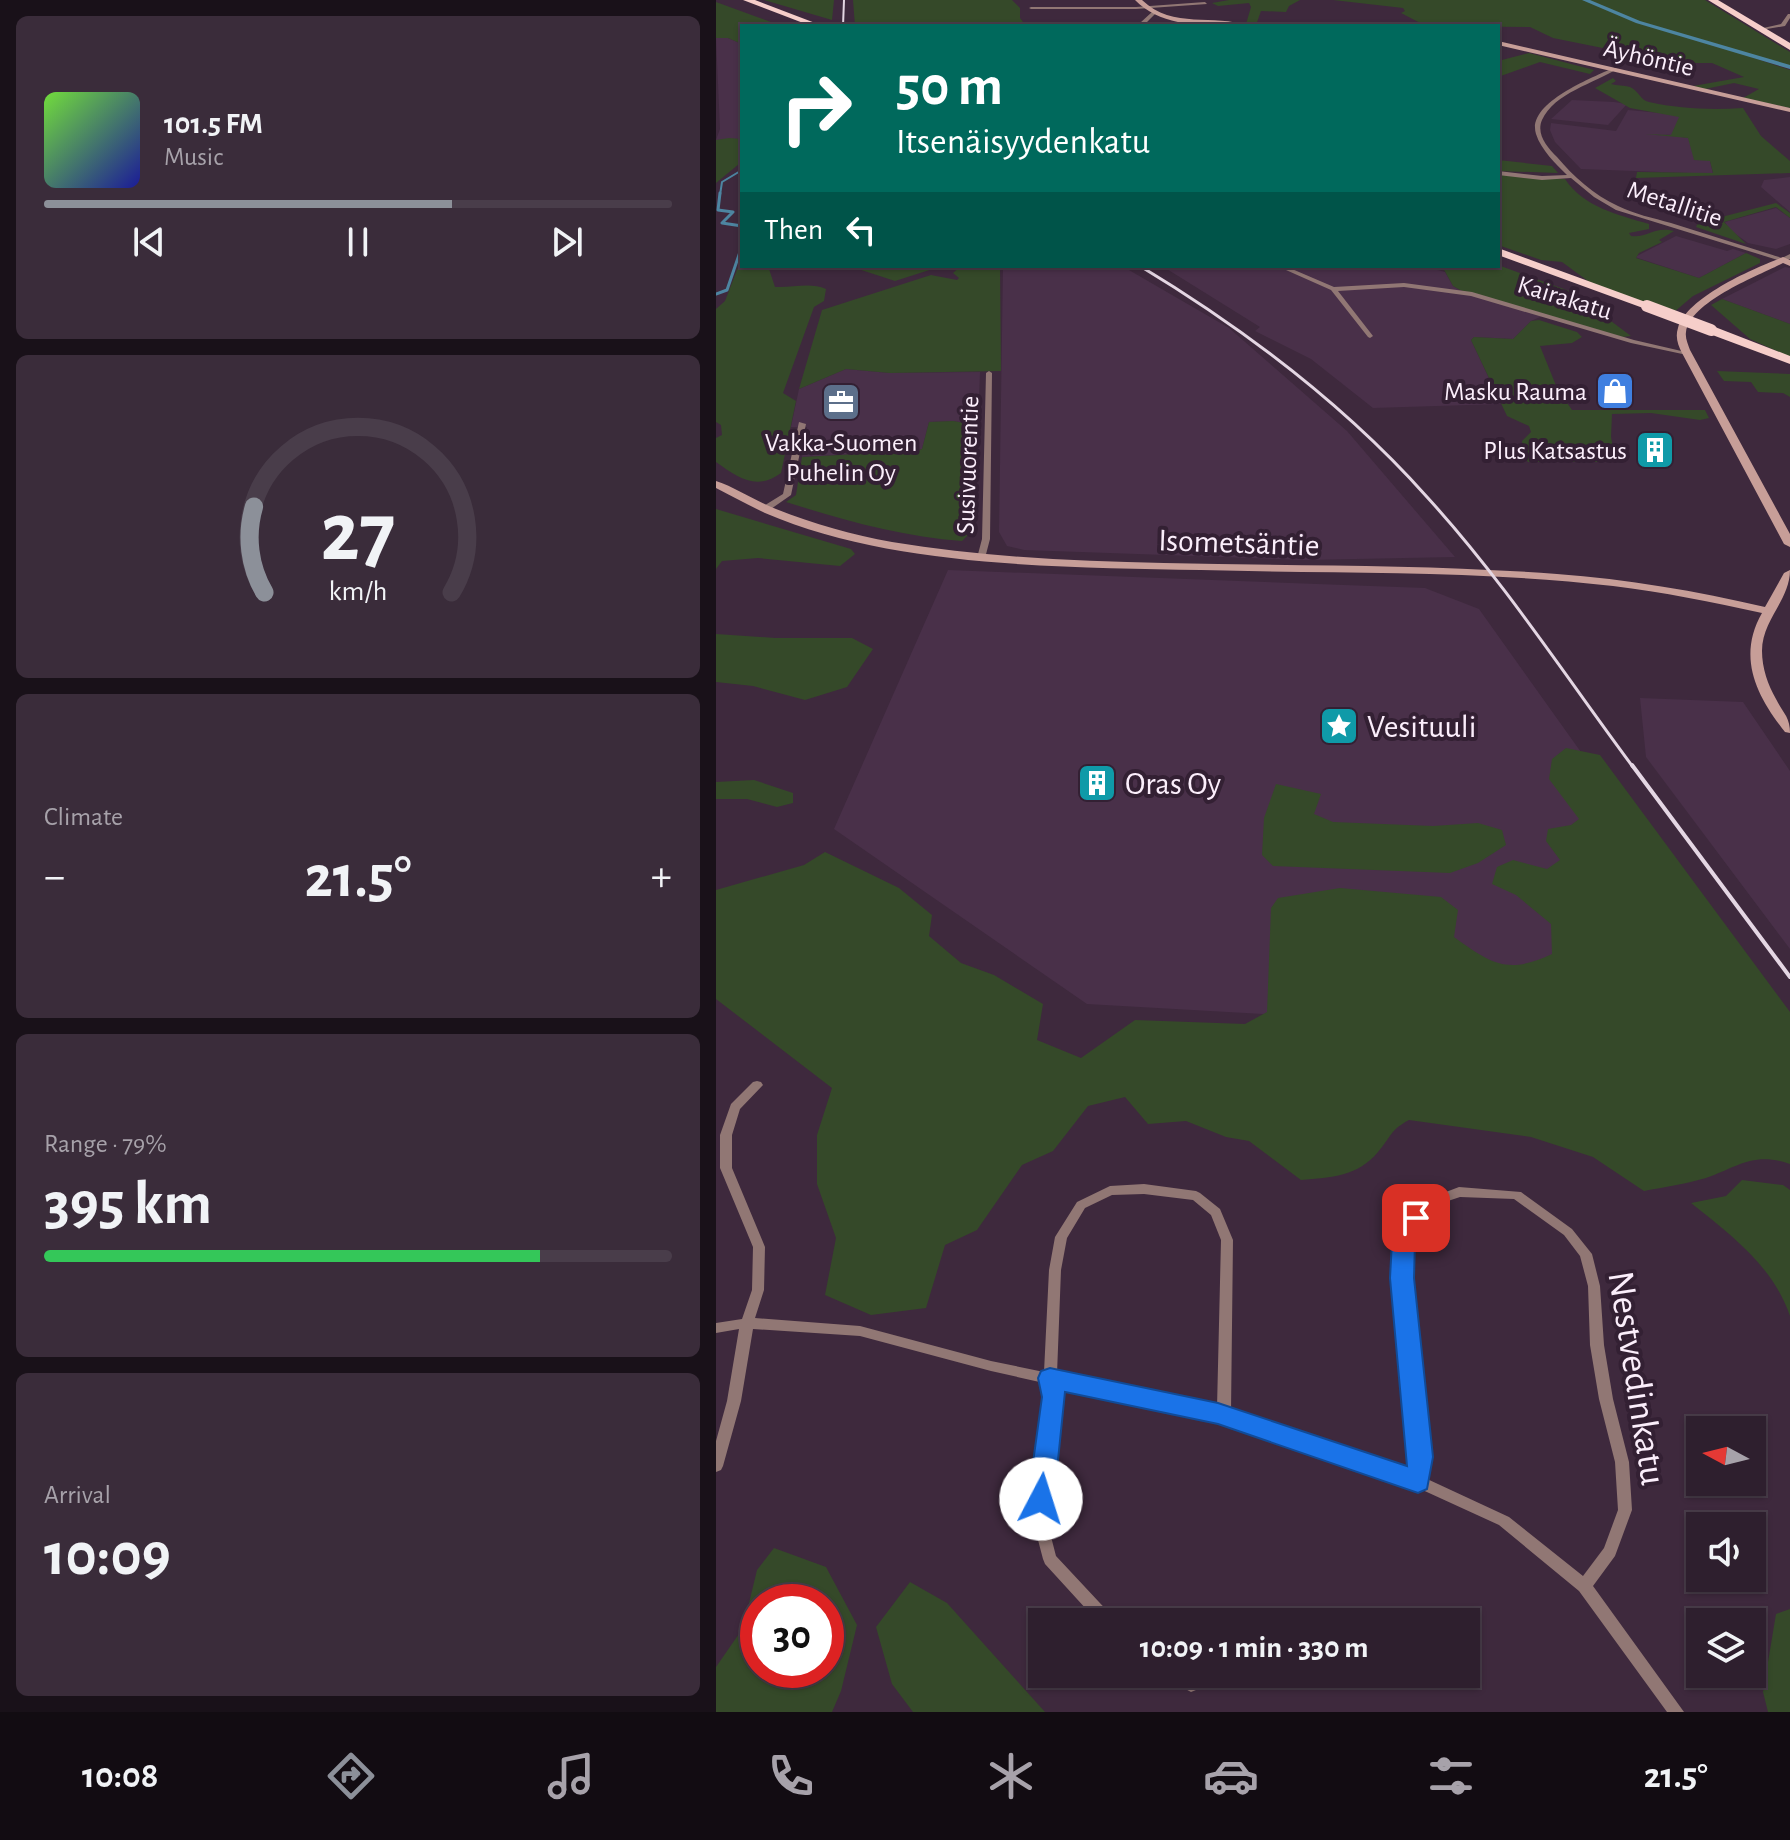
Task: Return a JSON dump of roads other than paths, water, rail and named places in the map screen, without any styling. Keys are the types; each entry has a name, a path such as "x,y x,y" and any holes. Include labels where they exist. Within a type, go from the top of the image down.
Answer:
{"highway":[{"path":"737,0 811,24"},
{"path":"747,0 802,24"},
{"path":"1712,0 1790,47"},
{"path":"1500,254 1790,360"}],"main road":[{"path":"1138,0 1154,13 1231,24"},
{"name":"Äyhöntie","path":"1500,43 1790,110"},
{"path":"1788,260 1703,303 1689,314 1681,334 1687,353 1790,544"},
{"name":"Isometsäntie","path":"716,484 765,509 846,533 981,558 1546,577 1654,588 1769,611"},
{"path":"1789,579 1758,631 1757,662 1764,693 1790,729"}],"street":[{"path":"1057,8 1059,0"},
{"path":"1031,8 1205,3"},
{"path":"1088,17 1113,8"},
{"path":"1142,24 1154,13"},
{"path":"1761,29 1787,25 1790,15"},
{"name":"Metallitie","path":"1615,69 1551,103 1538,119 1537,131 1543,144 1598,198 1618,209 1788,260"},
{"path":"1500,173 1531,177 1574,176"},
{"name":"Kairakatu","path":"1285,268 1333,289 1404,285 1472,294 1652,347 1687,353"},
{"name":"Kairakatu","path":"1333,289 1370,336"},
{"name":"Susivuorentie","path":"981,558 986,539 989,373"},
{"path":"765,509 787,495 802,424"},
{"path":"716,1466 734,1401 747,1323 758,1290 759,1247 726,1168 726,1135 735,1107 757,1085"},
{"path":"1095,1608 1050,1559 1040,1521 1042,1476 1054,1397 1050,1378 1055,1270 1061,1237 1081,1205 1110,1191 1144,1189 1196,1196 1216,1212 1227,1240 1224,1416"},
{"name":"Nestvedinkatu","path":"1418,1481 1421,1457 1402,1278 1403,1241 1429,1203 1459,1192 1517,1195 1568,1232 1586,1254 1594,1286 1597,1345 1606,1399 1622,1462 1625,1510 1610,1551 1584,1586"},
{"path":"716,1328 747,1323 860,1331 1050,1378 1224,1416 1418,1481 1504,1521 1584,1586 1676,1712"}],"waterway":[{"path":"1585,0 1638,22 1790,67"},
{"path":"720,195 722,182 740,171"},
{"path":"720,193 718,210 733,212 722,223 740,226"},
{"path":"716,294 727,290 740,252"}],"railway":[{"path":"843,24 844,0"},
{"path":"1143,268 1256,343 1328,400 1395,463 1482,562 1633,767"},
{"path":"1632,765 1790,977"}],"place":[{"name":"Masku Rauma","path":"1615,391"},
{"name":"Vakka-Suomen Puhelin Oy","path":"841,402"},
{"name":"Plus Katsastus","path":"1655,450"},
{"name":"Vesituuli","path":"1339,726"},
{"name":"Oras Oy","path":"1097,783"}]}
